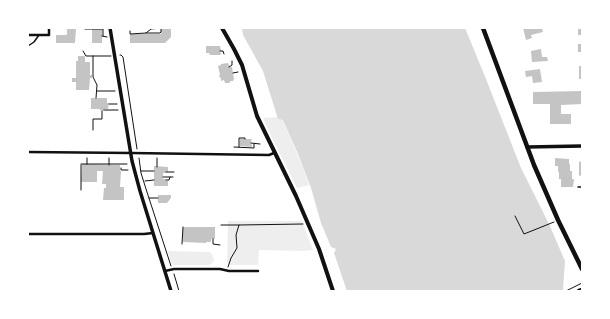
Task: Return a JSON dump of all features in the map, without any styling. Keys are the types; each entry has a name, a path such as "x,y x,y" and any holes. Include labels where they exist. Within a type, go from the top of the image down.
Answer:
{"main road":[{"path":"222,28 242,65 257,116 308,222 333,291"},
{"path":"483,28 543,187 582,269"}],"street":[{"path":"28,35 49,35 49,28"},
{"path":"109,29 131,153 152,233 171,291"},
{"path":"527,147 582,146"},
{"path":"28,152 269,155 274,153"},
{"path":"28,234 152,233"},
{"path":"165,271 174,269 258,271"}],"lane":[{"path":"28,46 35,41 39,35"}],"path":[{"path":"130,31 130,34 160,33 161,32 160,28 151,29 146,33"},
{"path":"86,29 109,29"},
{"path":"103,29 102,36 107,36"},
{"path":"83,51 86,56 110,56"},
{"path":"220,51 223,51 224,54"},
{"path":"120,55 123,57 137,147"},
{"path":"93,56 92,77 97,85 96,98"},
{"path":"230,67 232,65 232,61"},
{"path":"233,73 241,72"},
{"path":"96,91 115,91"},
{"path":"109,104 117,104"},
{"path":"93,130 93,119 102,119 103,110 118,110"},
{"path":"239,148 239,138 245,139"},
{"path":"252,144 260,144"},
{"path":"234,147 254,148 254,144"},
{"path":"87,157 87,164"},
{"path":"109,157 109,164"},
{"path":"157,158 157,166"},
{"path":"139,160 149,198 170,264"},
{"path":"81,190 81,164 127,164"},
{"path":"121,164 121,170 128,170"},
{"path":"141,171 154,171"},
{"path":"166,172 174,172"},
{"path":"163,176 174,177"},
{"path":"166,180 170,180 170,177"},
{"path":"144,181 154,180"},
{"path":"149,198 158,198"},
{"path":"515,216 524,234 558,220"},
{"path":"221,224 302,225 308,222"},
{"path":"226,270 237,248 236,235 239,225"},
{"path":"182,227 182,244"},
{"path":"213,239 212,244 220,245"},
{"path":"173,274 179,291"},
{"path":"566,291 582,283"}],"shaded area":[{"path":"242,28 465,28 521,168 549,224 565,261 563,291 347,291 334,253 336,249 331,247 321,223 311,188 298,154 283,120 278,119 263,71 243,35"},
{"path":"277,117 278,119 283,120 309,185 297,188 263,118"},
{"path":"228,221 302,221 313,250 259,250 258,265 230,265 227,263"},
{"path":"168,251 209,252 212,254 214,260 209,265 172,265"}],"building":[{"path":"67,28 76,28 75,43 56,43 56,35 67,35"},
{"path":"92,28 102,29 102,43 92,43"},
{"path":"161,28 171,28 171,37 165,43 130,43 130,34 161,34"},
{"path":"523,28 542,28 543,32 531,35 532,38 526,40"},
{"path":"578,28 582,28 582,35 578,35"},
{"path":"578,44 582,44 582,52 578,52"},
{"path":"206,46 220,46 221,54 210,55 209,53 206,53"},
{"path":"541,49 542,57 547,57 548,61 532,62 531,51"},
{"path":"78,56 85,56 85,62 90,62 90,75 92,75 92,78 90,78 89,90 76,90 76,82 72,82 72,78 76,78 76,61 78,61"},
{"path":"228,63 230,67 232,67 234,79 229,83 225,83 224,80 221,81 218,66"},
{"path":"579,66 582,66 582,79 579,79"},
{"path":"540,69 542,82 533,83 532,76 526,77 525,71"},
{"path":"582,91 582,104 561,105 561,114 571,114 571,124 550,124 550,104 533,104 533,92"},
{"path":"91,98 107,98 107,103 109,103 108,109 104,109 104,111 100,109 91,109"},
{"path":"240,139 252,139 252,147 240,146"},
{"path":"555,158 569,159 572,179 574,179 573,187 561,187 558,166 555,166"},
{"path":"582,161 582,175 579,176 579,162"},
{"path":"82,164 120,165 120,187 124,187 124,200 103,200 104,188 106,188 106,184 102,184 103,171 97,171 97,182 81,182"},
{"path":"154,166 168,167 168,172 166,171 166,173 163,173 163,179 168,181 168,186 154,186"},
{"path":"158,195 171,195 171,198 167,203 158,203"},
{"path":"183,227 215,227 215,239 211,239 211,242 206,243 183,242"}]}
